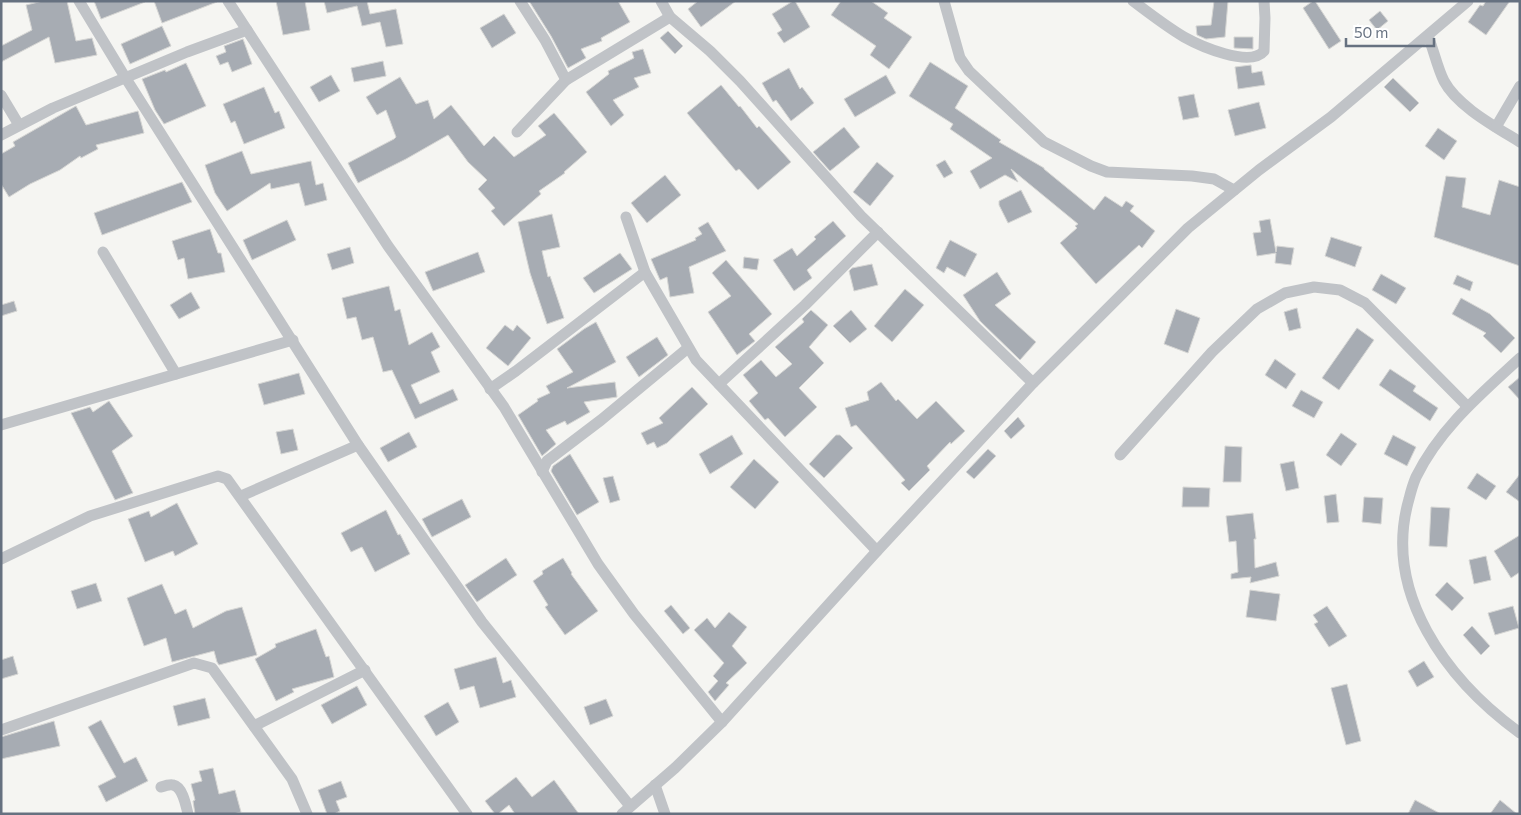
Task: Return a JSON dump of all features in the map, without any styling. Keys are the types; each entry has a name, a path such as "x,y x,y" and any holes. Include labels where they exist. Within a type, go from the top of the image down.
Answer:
{"street":[{"path":"79,1 125,77 358,444 482,622 626,810 722,722 1033,382 1188,228 1259,170 1331,117 1468,1"},
{"path":"228,1 388,246 504,407 603,571 634,614 722,722"},
{"path":"520,1 545,40 566,80"},
{"path":"661,1 670,17 710,51 740,81 861,216 1033,382"},
{"path":"944,1 960,58 970,71 1044,142 1107,172 1192,176 1214,179 1234,190"},
{"path":"1134,1 1185,38 1214,50 1241,58 1256,56 1264,51 1264,1"},
{"path":"517,132 566,80 670,17"},
{"path":"1,135 53,108 125,77 247,30"},
{"path":"1428,36 1443,79 1450,91 1477,115 1520,142"},
{"path":"1496,127 1520,86"},
{"path":"1,95 20,125"},
{"path":"626,217 645,272 696,360 877,551"},
{"path":"719,384 805,305 878,232"},
{"path":"103,252 176,374"},
{"path":"490,389 645,272"},
{"path":"1120,455 1212,352 1257,309 1285,293 1314,287 1340,290 1365,303 1467,406"},
{"path":"1,425 293,340"},
{"path":"542,472 547,461 601,420 688,348"},
{"path":"1520,358 1467,406 1443,433 1415,478 1406,510 1403,532 1406,577 1413,604 1433,642 1461,681 1499,718 1520,733"},
{"path":"241,496 358,444"},
{"path":"1,559 90,516 218,476 227,479 467,814"},
{"path":"1,730 194,663 212,668 292,779 307,814"},
{"path":"254,726 365,670"},
{"path":"161,787 174,785 178,788 186,803 188,814"},
{"path":"655,785 665,814"}],"building":[{"path":"43,1 67,1 76,41 92,38 97,55 55,63 49,37 1,62 1,46 32,30 26,5"},
{"path":"94,1 145,1 145,2 101,19"},
{"path":"154,1 217,1 217,2 162,23"},
{"path":"276,1 305,1 310,30 283,35"},
{"path":"324,1 367,1 370,14 396,9 403,44 386,47 380,22 362,26 357,6 327,13"},
{"path":"529,1 618,1 630,22 601,38 602,41 581,49 586,58 568,68"},
{"path":"698,1 736,1 701,27 688,9"},
{"path":"795,1 810,27 784,43 777,33 782,30 772,14"},
{"path":"841,1 871,1 888,13 884,18 912,37 889,69 870,55 876,46 831,15"},
{"path":"1214,1 1228,1 1225,37 1206,39 1197,35 1196,26 1211,25"},
{"path":"1315,1 1341,41 1329,49 1303,8"},
{"path":"1486,1 1510,1 1486,35 1468,22 1480,5 1483,6"},
{"path":"1380,11 1388,21 1377,30 1369,20"},
{"path":"504,14 516,33 492,48 480,28"},
{"path":"162,26 171,46 130,64 121,44"},
{"path":"668,31 683,46 675,54 660,38"},
{"path":"1234,37 1253,37 1253,49 1234,48"},
{"path":"243,39 252,64 232,72 228,62 220,65 216,56 226,52 224,46"},
{"path":"643,49 651,73 634,78 639,87 613,100 624,115 611,126 586,92 609,74 608,71 634,58 632,52"},
{"path":"383,61 386,76 354,82 351,68"},
{"path":"930,62 968,86 955,108 1001,140 999,142 1044,168 1094,210 1105,196 1122,207 1126,201 1134,206 1130,211 1155,231 1142,248 1139,245 1096,284 1060,243 1077,228 1075,226 1078,224 1011,169 1018,182 1005,175 980,189 970,171 992,158 950,129 953,124 909,96"},
{"path":"186,63 206,106 164,124 155,110 142,79 165,70 166,72"},
{"path":"1251,65 1252,73 1262,71 1265,85 1238,89 1235,67"},
{"path":"789,68 800,89 802,87 814,103 791,121 776,100 773,102 762,83"},
{"path":"331,75 340,91 319,102 310,87"},
{"path":"886,75 896,93 855,117 844,99"},
{"path":"400,77 416,104 428,100 434,119 451,105 484,146 494,136 514,157 546,135 538,126 554,113 587,152 565,173 539,191 541,194 504,226 491,211 495,208 478,189 487,180 468,162 448,135 358,183 348,163 396,137 386,110 377,115 366,97"},
{"path":"1393,78 1419,103 1410,112 1384,87"},
{"path":"721,85 757,128 759,126 791,162 758,190 739,169 736,171 687,113"},
{"path":"264,87 275,113 279,111 285,128 244,144 235,121 231,123 223,104"},
{"path":"1194,94 1199,117 1183,120 1178,97"},
{"path":"1259,102 1266,128 1235,136 1228,110"},
{"path":"76,106 86,125 138,111 144,133 96,145 98,149 81,158 80,156 60,170 30,184 9,197 1,184 1,154 15,146 13,142"},
{"path":"844,127 860,147 830,171 813,152"},
{"path":"1438,128 1457,141 1444,160 1425,146"},
{"path":"242,151 251,174 311,161 316,185 323,183 327,200 305,206 299,183 271,189 270,183 227,211 215,193 205,165"},
{"path":"945,160 953,173 944,178 936,165"},
{"path":"877,162 894,176 870,206 853,192"},
{"path":"665,175 681,195 647,223 631,203"},
{"path":"1446,176 1466,178 1462,207 1490,215 1499,180 1520,187 1520,266 1434,237"},
{"path":"182,182 192,202 102,235 94,213"},
{"path":"1021,190 1032,212 1008,223 999,205 999,201"},
{"path":"552,214 560,247 542,251 548,277 550,276 564,318 547,324 530,273 518,222"},
{"path":"1270,219 1276,252 1277,246 1294,248 1291,265 1275,263 1276,253 1257,256 1253,233 1261,232 1259,221"},
{"path":"287,220 296,240 252,260 243,240"},
{"path":"833,221 846,236 807,270 812,278 794,291 773,260 792,248 797,256 816,239 814,237"},
{"path":"708,222 726,251 689,267 694,293 670,297 667,277 660,280 651,259 696,240 695,238 702,234 698,228"},
{"path":"210,229 218,253 221,253 225,272 188,279 184,258 178,260 172,241"},
{"path":"1331,237 1362,247 1355,267 1325,256"},
{"path":"950,240 977,254 965,277 947,267 944,273 936,268"},
{"path":"350,247 354,263 332,270 327,254"},
{"path":"478,252 485,272 433,291 425,272"},
{"path":"620,253 632,269 594,293 583,278"},
{"path":"744,257 759,259 757,270 743,268"},
{"path":"726,260 772,314 749,334 755,341 737,355 708,312 731,296 712,273"},
{"path":"872,264 878,285 854,291 849,271 852,268"},
{"path":"997,272 1011,294 995,305 1036,342 1020,360 980,321 963,295"},
{"path":"1381,274 1406,288 1396,304 1372,290"},
{"path":"1457,275 1473,282 1470,291 1453,284"},
{"path":"389,286 395,311 400,309 409,345 432,332 440,347 431,352 440,372 411,385 420,404 453,389 458,400 415,419 392,370 383,372 373,337 362,340 356,317 347,319 342,298"},
{"path":"905,289 924,305 892,342 874,326"},
{"path":"191,292 200,308 179,319 170,305"},
{"path":"1461,298 1490,314 1515,338 1501,353 1483,336 1486,333 1452,314"},
{"path":"14,301 17,311 1,316 1,305"},
{"path":"1297,308 1301,328 1289,331 1284,312"},
{"path":"1176,309 1200,318 1188,353 1164,344"},
{"path":"811,310 828,325 809,347 824,363 799,388 817,407 785,437 768,418 765,420 749,401 758,393 743,375 761,360 776,377 792,364 775,347 804,322 802,319"},
{"path":"851,310 867,329 850,343 833,326"},
{"path":"596,322 616,362 567,388 615,382 617,397 584,402 590,412 567,425 565,421 546,430 556,444 542,456 518,415 538,401 537,399 550,393 546,386 573,372 557,349"},
{"path":"505,325 513,331 517,325 531,338 508,366 486,348"},
{"path":"1357,328 1374,340 1339,390 1322,378"},
{"path":"657,337 668,355 639,377 626,357"},
{"path":"1275,359 1296,374 1286,389 1265,375"},
{"path":"1390,369 1416,386 1413,391 1438,408 1430,421 1379,385"},
{"path":"299,373 305,394 264,405 258,384"},
{"path":"1520,377 1520,400 1508,387"},
{"path":"881,382 896,401 898,399 917,419 936,401 965,431 951,444 950,442 927,466 930,470 909,491 901,483 905,480 856,425 851,427 845,408 869,400 867,392"},
{"path":"692,387 708,404 667,443 657,448 654,442 647,445 641,433 663,423 659,418"},
{"path":"1301,390 1323,402 1314,418 1292,406"},
{"path":"109,401 133,436 112,451 133,493 115,500 71,413 90,407 93,412"},
{"path":"1018,417 1025,426 1011,439 1004,431"},
{"path":"293,429 298,450 281,454 276,432"},
{"path":"409,432 417,447 388,462 380,448"},
{"path":"1341,433 1357,444 1341,466 1326,455"},
{"path":"732,435 743,454 710,474 699,454"},
{"path":"836,435 840,435 853,448 824,478 809,464"},
{"path":"1393,435 1416,447 1407,466 1384,454"},
{"path":"1225,446 1242,447 1241,482 1223,482"},
{"path":"988,449 996,456 974,479 966,472"},
{"path":"570,454 599,502 577,515 551,471 553,466"},
{"path":"754,459 779,482 755,509 730,487"},
{"path":"1294,461 1299,488 1286,491 1280,464"},
{"path":"1477,473 1496,486 1486,500 1467,488"},
{"path":"1520,474 1520,502 1506,492"},
{"path":"613,476 620,500 610,503 603,478"},
{"path":"1183,487 1210,488 1209,507 1182,507"},
{"path":"1336,494 1339,522 1327,523 1324,496"},
{"path":"1364,497 1383,498 1381,524 1362,522"},
{"path":"462,499 471,517 432,537 422,519"},
{"path":"177,503 198,544 175,556 173,551 145,562 128,519 149,511 151,517"},
{"path":"1431,507 1450,508 1447,547 1429,546"},
{"path":"386,510 410,554 375,572 362,547 351,552 341,533"},
{"path":"1253,513 1256,539 1254,539 1255,568 1276,562 1279,576 1250,583 1251,577 1231,579 1231,574 1238,572 1236,541 1229,542 1226,516"},
{"path":"1520,535 1520,572 1511,578 1494,551"},
{"path":"1486,556 1491,580 1474,584 1469,560"},
{"path":"506,558 517,575 477,602 465,585"},
{"path":"563,558 571,574 598,611 565,635 545,607 548,605 533,581 543,574 542,571"},
{"path":"1447,582 1464,598 1452,611 1435,595"},
{"path":"96,583 102,601 77,609 71,591"},
{"path":"162,584 175,614 186,609 193,628 226,611 242,607 257,655 219,665 214,651 172,662 166,638 144,646 127,598"},
{"path":"1250,590 1280,594 1276,621 1246,617"},
{"path":"671,605 690,628 683,634 664,611"},
{"path":"1327,606 1347,636 1329,647 1314,624 1318,622 1313,615"},
{"path":"1513,606 1519,628 1495,635 1488,613"},
{"path":"729,612 747,627 732,646 747,663 726,683 729,685 715,701 708,692 718,681 713,676 724,663 694,630 707,618 715,628"},
{"path":"1472,626 1490,646 1481,655 1463,635"},
{"path":"316,629 326,657 329,656 334,677 292,689 294,692 276,701 255,659 276,647 275,644"},
{"path":"13,656 18,674 1,679 1,660"},
{"path":"496,657 503,683 511,680 516,697 480,708 474,686 460,690 454,669"},
{"path":"1424,661 1434,677 1417,687 1408,671"},
{"path":"1347,684 1361,741 1346,745 1331,688"},
{"path":"357,686 367,705 332,724 321,705"},
{"path":"205,698 210,718 178,726 173,706"},
{"path":"606,699 613,716 590,725 584,707"},
{"path":"448,702 459,722 436,736 424,716"},
{"path":"101,720 124,763 136,757 148,781 106,802 98,786 116,777 88,727"},
{"path":"54,721 60,746 1,759 1,737"},
{"path":"213,768 219,794 235,790 241,812 233,814 195,814 193,801 195,800 191,784 202,781 199,771"},
{"path":"516,777 532,797 554,780 579,814 515,814 509,805 498,814 495,814 485,801"},
{"path":"341,781 347,797 336,801 340,811 334,814 327,814 318,790"},
{"path":"1415,800 1441,814 1408,814"},
{"path":"1500,800 1517,814 1490,814"}]}
